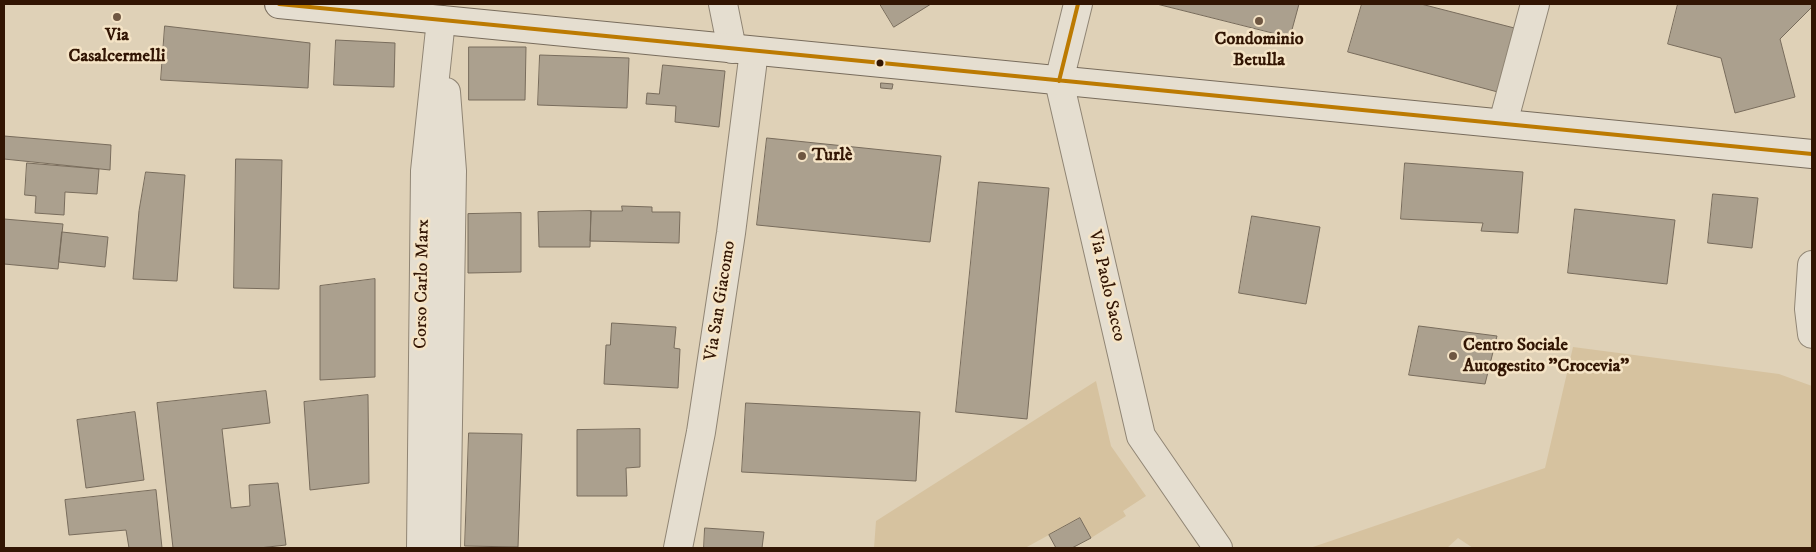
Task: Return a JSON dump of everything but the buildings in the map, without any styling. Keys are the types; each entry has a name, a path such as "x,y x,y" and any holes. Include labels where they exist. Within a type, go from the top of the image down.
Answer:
{"street":[{"path":"280,4 441,12 743,50 1812,154"},
{"name":"Via San Giacomo","path":"678,548 700,432 730,243 743,50 723,4"},
{"name":"Via Paolo Sacco","path":"1078,4 1059,81 1141,436 1218,548"},
{"path":"1503,124 1534,4"},
{"name":"Corso Carlo Marx","path":"421,548 425,171 441,12"},
{"name":"Corso Carlo Marx","path":"441,12 452,171 446,548"},
{"path":"1812,265 1809,309 1812,334"}],"shaded area":[{"path":"1573,347 1779,374 1812,386 1812,548 1473,548 1458,538 1447,548 1310,548 1545,468"},
{"path":"1096,381 1111,446 1146,496 1123,511 1126,516 1091,538 1080,518 1025,548 874,548 876,521"}],"transit line":[{"path":"279,4 1812,154"},
{"path":"1059,81 1078,4"}],"place":[{"name":"Via Casalcermelli","path":"117,17"},
{"name":"Condominio Betulla","path":"1259,21"},
{"name":"Turlè","path":"802,156"},
{"name":"Centro Sociale Autogestito \"Crocevia\"","path":"1453,356"}]}
